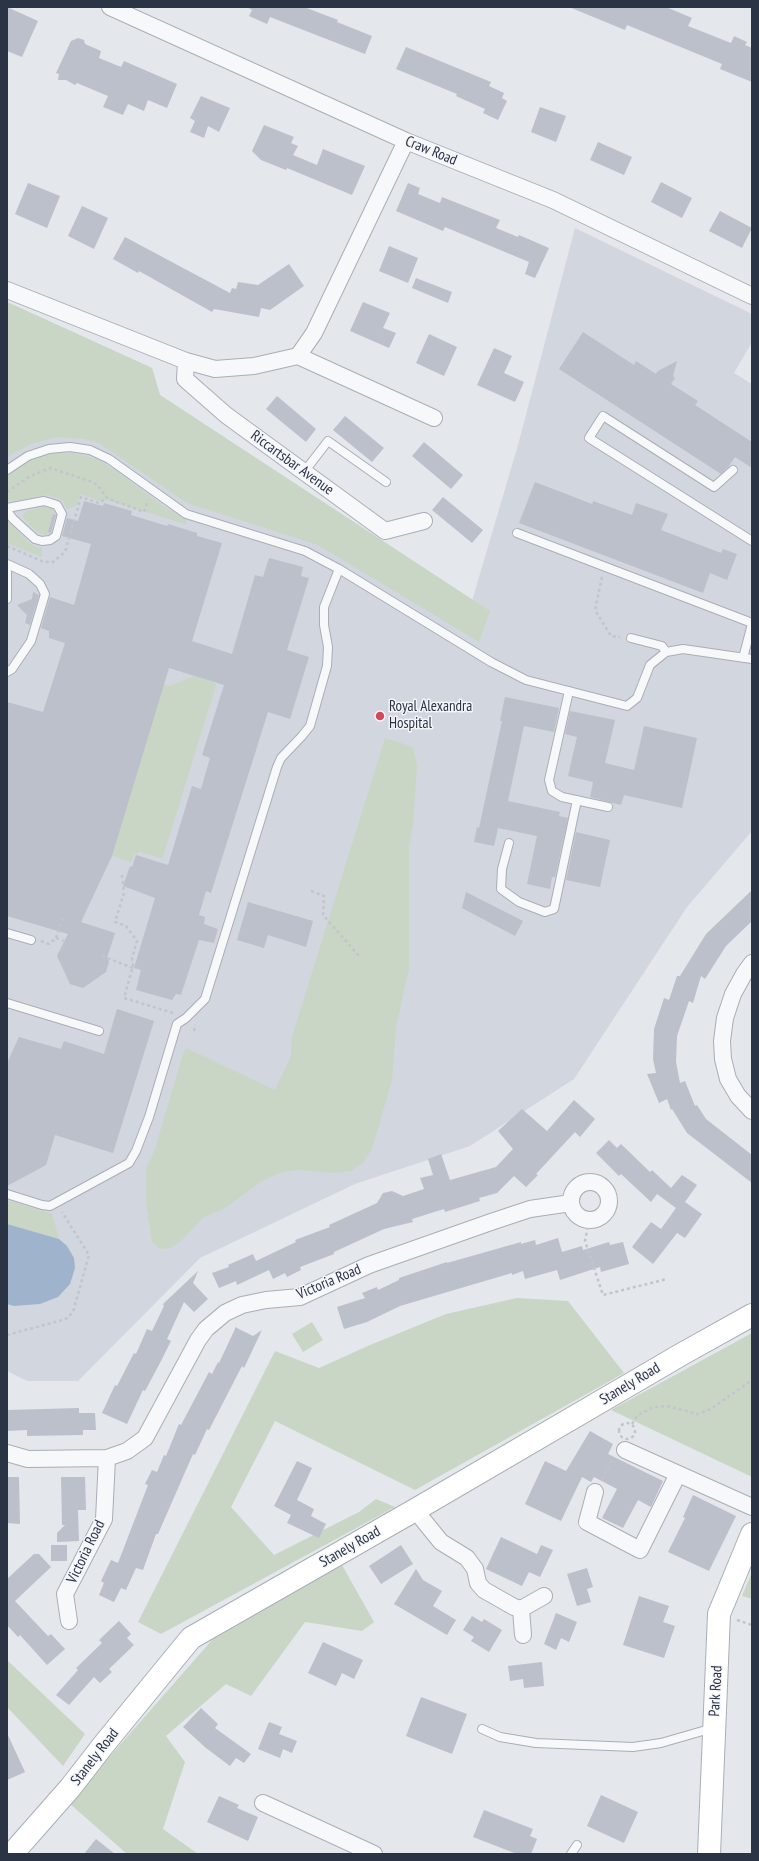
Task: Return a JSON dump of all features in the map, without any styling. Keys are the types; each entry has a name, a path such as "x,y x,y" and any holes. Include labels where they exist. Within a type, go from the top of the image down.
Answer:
{"street":[{"name":"Craw Road","path":"110,7 406,141 553,200 752,296"},
{"path":"298,356 314,333 406,141"},
{"path":"7,290 186,361 216,369 254,366 298,356 434,418"},
{"name":"Riccartsbar Avenue","path":"186,361 185,379 226,415 385,531 424,521"},
{"path":"752,964 744,974 733,994 725,1018 722,1041 723,1059 728,1079 738,1096 752,1111"},
{"path":"592,1182 604,1188 609,1201 608,1208 599,1218 589,1221 577,1216 572,1211 570,1203 572,1193 581,1184 592,1182"},
{"name":"Victoria Road","path":"7,1453 28,1459 107,1458 127,1451 145,1438 198,1340 206,1329 225,1313 242,1305 266,1300 300,1297 369,1265 491,1222 530,1210 570,1203"},
{"name":"Stanely Road","path":"12,1846 70,1788 104,1743 192,1638 752,1315"},
{"path":"625,1450 752,1507"},
{"name":"Victoria Road","path":"69,1620 65,1594 104,1519 107,1458"},
{"path":"595,1492 587,1522 640,1550 678,1474"},
{"path":"415,1510 441,1542 467,1558 475,1569 478,1583 484,1590 514,1607 521,1609 544,1596"},
{"name":"Park Road","path":"709,1854 719,1614 752,1534"},
{"path":"521,1609 523,1635"},
{"path":"263,1803 374,1854"}],"lane":[{"path":"732,470 714,487 603,416 589,438 752,541"},
{"path":"304,472 328,441 386,482"},
{"path":"7,470 28,456 49,449 70,446 90,450 109,459 186,514 305,551 340,569 491,662 526,680 627,706 637,698 650,665 666,652 683,649 752,659"},
{"path":"44,501 57,505 62,514 56,536 50,540 42,541 35,539 18,524 7,509 44,501"},
{"path":"517,533 752,624 743,658"},
{"path":"7,564 29,574 40,584 45,594 31,641 12,669 7,672"},
{"path":"7,1194 50,1206 129,1164 136,1151 149,1118 177,1024 186,1018 205,999 277,767 281,758 310,726 327,666 328,646 324,625 324,607 340,569"},
{"path":"7,572 7,599"},
{"path":"631,638 662,646 666,652"},
{"path":"569,691 549,780 552,791 562,797 608,807"},
{"path":"509,843 502,869 501,889 519,902 545,912 554,909 578,800"},
{"path":"7,933 31,940"},
{"path":"7,1003 99,1031"},
{"path":"482,1729 500,1737 536,1743 633,1747 661,1743 714,1728"},
{"path":"571,1854 577,1845"}],"path":[{"path":"7,492 29,477 50,468 93,482 100,488 107,498 144,512 148,499 154,492"},
{"path":"78,507 81,497 99,503 107,498"},
{"path":"604,567 595,610 611,636 631,638"},
{"path":"122,874 124,892 115,922 126,926 137,941 132,958 133,968 124,998 197,1021 194,1031"},
{"path":"311,892 324,896 323,915 359,956"},
{"path":"31,940 36,939 49,944 56,938 63,917"},
{"path":"56,938 64,941"},
{"path":"102,956 133,968"},
{"path":"7,1335 66,1319 73,1312 89,1255 57,1203"},
{"path":"589,1221 585,1241 603,1295 667,1279"},
{"path":"752,1366 752,1376"},
{"path":"632,1424 637,1416 645,1410 653,1407 667,1406 698,1414 711,1410 752,1380"},
{"path":"627,1423 632,1424 636,1431 635,1436 628,1440 622,1438 619,1433 621,1425 627,1423"},
{"path":"595,1492 615,1455 625,1450"}],"shaded area":[{"name":"Royal Alexandra Hospital","path":"575,228 752,314 752,342 734,373 752,384 752,831 687,907 574,1079 470,1146 355,1184 200,1258 78,1381 27,1381 7,1371 7,302 152,368 160,395 472,601 518,445"}],"green space":[{"path":"7,302 152,368 160,395 490,611 479,642 318,545 187,503 97,442 84,439 57,437 31,444 7,457"},
{"path":"56,453 74,453 97,459 115,470 163,506 187,520 186,524 106,500 101,501 80,494 77,505 67,509 62,500 48,495 14,501 7,500 7,477 16,469 38,457"},
{"path":"42,507 52,508 55,513 55,515 53,514 48,531 50,532 46,535 37,532 22,516 26,511"},
{"path":"7,520 27,541 34,546 42,548 42,557 7,543"},
{"path":"137,676 170,686 194,676 214,682 216,685 163,857 160,858 140,852 134,855 131,862 103,853"},
{"path":"385,738 413,747 417,765 413,823 409,849 409,969 396,1027 392,1080 372,1149 363,1163 351,1171 334,1173 297,1170 279,1173 262,1181 225,1208 203,1218 181,1241 170,1248 160,1249 152,1242 146,1201 146,1169 155,1149 183,1054 186,1048 275,1090 291,1056 292,1037"},
{"path":"7,1200 52,1214 59,1239 7,1224"},
{"path":"517,1298 568,1301 624,1373 415,1490 275,1421 231,1507 274,1555 359,1512 376,1499 395,1507 161,1634 138,1622 275,1351 319,1368 370,1345 446,1314"},
{"path":"312,1322 323,1340 303,1352 292,1334"},
{"path":"752,1333 752,1477 611,1410"},
{"path":"342,1565 374,1622 362,1631 305,1622 251,1696 226,1684 166,1736 185,1762 163,1829 198,1854 127,1854 69,1803 212,1640"},
{"path":"752,1572 752,1599 742,1596"},
{"path":"7,1660 85,1734 63,1766 7,1707"}],"water":[{"path":"7,1224 59,1239 67,1246 74,1258 75,1268 70,1284 58,1297 40,1304 14,1306 7,1304"}],"building":[{"path":"7,7 38,21 22,57 7,51"},
{"path":"247,7 304,7 338,20 337,22 372,36 365,54 270,17 267,24 249,16 252,10"},
{"path":"569,7 666,7 692,18 688,26 731,43 734,36 747,42 745,45 752,48 752,82 720,69 722,64 627,25 625,30"},
{"path":"78,38 84,40 85,44 101,51 99,58 121,67 124,61 177,84 167,108 148,100 144,111 128,104 123,115 103,107 108,96 77,83 75,85 66,80 58,80 59,74 56,73 71,41"},
{"path":"406,47 491,82 489,86 504,93 502,98 507,101 498,120 483,113 485,109 456,96 457,94 396,69"},
{"path":"201,96 230,108 219,132 208,126 204,138 190,132 195,121 190,118"},
{"path":"540,107 566,116 556,142 531,132"},
{"path":"264,125 294,137 291,143 298,146 293,155 317,165 323,149 365,166 352,195 287,168 286,170 261,160 252,151"},
{"path":"598,142 632,157 624,175 590,160"},
{"path":"661,182 692,198 682,218 651,202"},
{"path":"28,183 60,196 47,228 15,214"},
{"path":"408,183 420,188 418,194 440,203 442,197 500,220 496,228 518,237 519,235 549,248 535,278 525,274 529,262 445,227 443,231 396,211"},
{"path":"82,206 108,218 94,249 68,236"},
{"path":"720,211 752,228 742,248 709,231"},
{"path":"125,237 230,293 232,288 236,289 238,282 258,285 289,264 304,286 270,310 261,308 259,317 214,309 212,312 139,271 138,273 113,259"},
{"path":"389,246 418,258 408,283 379,271"},
{"path":"416,278 452,292 448,303 412,288"},
{"path":"363,302 390,313 383,328 396,333 389,348 350,331"},
{"path":"583,332 634,365 636,361 656,374 658,371 677,361 673,376 675,378 671,384 698,401 695,405 752,442 752,468 735,457 721,474 559,369"},
{"path":"429,334 457,347 444,376 416,363"},
{"path":"494,348 512,356 504,373 524,382 515,402 477,385"},
{"path":"277,396 316,429 306,442 266,409"},
{"path":"345,416 384,448 372,462 333,430"},
{"path":"424,442 463,475 451,489 412,456"},
{"path":"535,482 592,504 593,501 632,515 636,503 668,514 661,530 721,553 723,549 737,554 727,580 710,573 703,593 519,523"},
{"path":"443,497 483,530 472,543 432,510"},
{"path":"84,501 103,506 104,503 132,511 131,515 167,526 168,524 197,533 197,536 222,543 192,641 232,654 255,575 263,577 269,558 303,567 301,576 309,578 287,650 309,657 290,719 268,712 211,893 206,891 199,915 205,917 204,924 218,929 214,943 199,940 181,995 176,994 172,1000 136,990 141,970 134,968 155,898 123,886 130,866 132,867 136,855 168,865 192,786 201,789 210,758 202,755 224,685 169,668 112,856 81,922 115,933 107,958 109,962 106,972 83,988 70,984 57,956 68,934 7,916 7,702 43,712 65,643 49,638 49,631 41,628 50,597 74,605 91,544 62,536 67,518 78,521"},
{"path":"53,514 56,515 51,533 48,532"},
{"path":"33,592 39,595 30,625 25,623 27,615 17,605 32,599"},
{"path":"505,697 559,708 554,732 524,726 508,801 560,812 559,816 568,818 555,877 552,877 550,889 527,884 537,836 498,828 494,846 474,842 477,827 479,828 502,721 500,721"},
{"path":"570,711 615,720 605,763 634,770 644,726 697,738 682,808 624,795 621,805 590,797 593,782 568,776 577,737 565,734"},
{"path":"576,832 610,840 600,887 566,880"},
{"path":"752,890 752,921 726,946 705,979 701,976 693,1003 689,1001 677,1036 676,1062 680,1083 685,1081 695,1106 697,1105 706,1119 752,1155 752,1183 687,1133 672,1109 671,1110 667,1099 659,1103 647,1074 656,1073 653,1059 654,1029 664,998 669,1000 677,976 680,976 706,934"},
{"path":"466,892 523,921 515,936 462,908"},
{"path":"248,902 313,921 306,947 268,935 264,948 237,940"},
{"path":"117,1009 154,1021 113,1153 55,1135 46,1165 7,1186 7,1063 19,1037 61,1049 64,1041 104,1054"},
{"path":"574,1100 595,1119 580,1137 575,1132 526,1187 514,1176 497,1193 479,1198 480,1201 445,1212 444,1209 412,1219 413,1222 384,1229 334,1252 334,1254 300,1267 301,1270 287,1277 285,1273 273,1279 269,1270 237,1285 236,1281 219,1288 212,1273 229,1267 228,1265 253,1254 256,1261 296,1242 295,1240 330,1227 329,1225 377,1203 383,1193 392,1191 403,1196 424,1189 420,1178 433,1175 428,1159 441,1154 450,1180 496,1167 513,1149 498,1131 522,1109 547,1131"},
{"path":"609,1140 617,1148 621,1144 650,1172 652,1170 671,1188 682,1175 697,1185 685,1202 702,1214 685,1238 677,1233 653,1264 632,1247 651,1222 661,1229 676,1208 657,1194 651,1202 621,1174 619,1176 596,1153"},
{"path":"558,1238 562,1252 582,1246 583,1250 609,1242 610,1245 623,1242 629,1264 601,1272 600,1267 560,1280 557,1270 525,1279 523,1271 512,1275 512,1273 400,1306 367,1322 344,1329 337,1307 365,1298 362,1293 377,1287 378,1290 399,1280 399,1278 447,1262 521,1242 521,1244 535,1240 536,1245"},
{"path":"198,1271 193,1283 208,1299 194,1312 184,1302 167,1339 171,1341 145,1391 143,1390 127,1424 102,1413 115,1385 117,1386 134,1353 136,1354 147,1329 152,1331 164,1306 163,1304"},
{"path":"235,1327 253,1336 262,1330 244,1368 242,1366 209,1430 207,1429 195,1455 193,1454 158,1534 156,1534 143,1570 136,1568 126,1590 121,1588 114,1602 99,1595 104,1583 101,1581 111,1560 118,1563 148,1485 145,1484 152,1470 157,1472 164,1455 166,1456 179,1424 181,1425 209,1372 212,1374 218,1362 219,1363"},
{"path":"79,1408 79,1413 95,1413 96,1430 83,1430 83,1435 27,1436 27,1430 7,1431 7,1410"},
{"path":"590,1431 613,1444 608,1454 663,1481 651,1507 638,1500 623,1528 602,1518 617,1489 594,1477 591,1482 582,1477 561,1521 525,1504 545,1461 566,1471"},
{"path":"297,1461 312,1468 297,1500 314,1509 311,1516 326,1524 319,1538 287,1523 291,1515 274,1506"},
{"path":"7,1477 19,1477 20,1524 7,1523"},
{"path":"61,1477 85,1477 86,1510 78,1510 79,1541 57,1542 57,1533 65,1525 62,1525"},
{"path":"693,1495 736,1516 709,1571 668,1552 685,1518 683,1517"},
{"path":"501,1537 537,1554 541,1545 553,1550 540,1577 529,1572 522,1586 486,1569"},
{"path":"51,1545 67,1545 67,1561 51,1561"},
{"path":"401,1545 413,1564 381,1584 369,1566"},
{"path":"34,1554 39,1554 51,1567 15,1601 48,1636 51,1634 65,1649 47,1665 20,1635 18,1637 7,1625 7,1579"},
{"path":"587,1568 593,1587 587,1589 591,1602 577,1606 567,1574"},
{"path":"416,1569 423,1580 442,1591 433,1606 456,1620 447,1635 394,1604"},
{"path":"639,1596 669,1606 663,1622 675,1626 664,1658 623,1645"},
{"path":"556,1613 577,1622 569,1642 561,1638 556,1650 544,1644"},
{"path":"472,1616 482,1622 484,1619 502,1630 489,1652 471,1641 474,1637 463,1630"},
{"path":"119,1621 131,1634 127,1638 134,1645 109,1669 112,1672 100,1683 94,1677 69,1705 56,1695 78,1670 76,1668 102,1643 99,1640"},
{"path":"323,1642 363,1660 354,1679 342,1673 336,1686 308,1673"},
{"path":"542,1662 544,1686 524,1688 523,1679 510,1681 508,1666"},
{"path":"421,1697 467,1714 452,1754 406,1736"},
{"path":"201,1708 218,1724 215,1728 251,1754 244,1763 236,1758 230,1766 206,1748 183,1727"},
{"path":"269,1722 282,1727 279,1734 297,1741 292,1753 283,1749 280,1758 258,1749"},
{"path":"7,1733 25,1772 7,1780"},
{"path":"601,1795 638,1812 624,1843 587,1826"},
{"path":"219,1796 239,1805 237,1808 258,1817 248,1841 207,1822"},
{"path":"484,1810 533,1829 530,1836 537,1839 531,1854 517,1854 473,1837"},
{"path":"96,1839 115,1854 84,1854"}],"place":[{"name":"Royal Alexandra Hospital","path":"380,716"}]}
